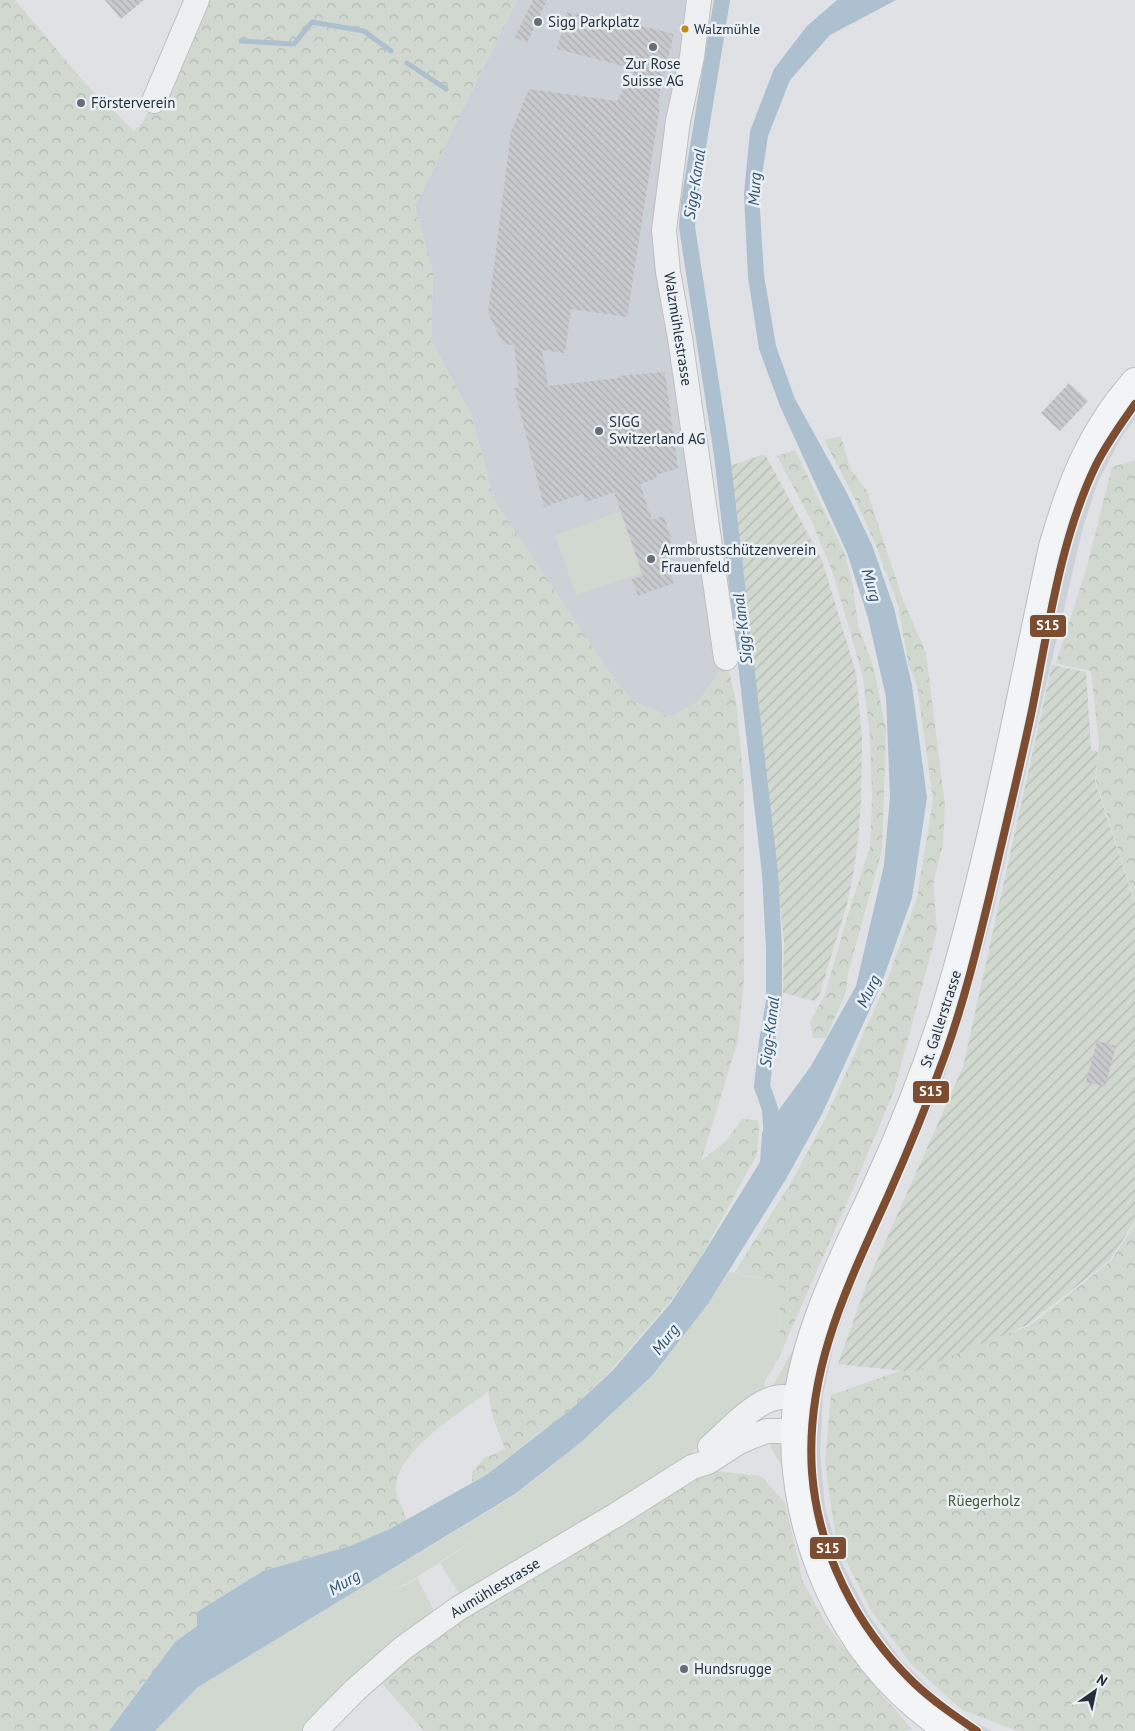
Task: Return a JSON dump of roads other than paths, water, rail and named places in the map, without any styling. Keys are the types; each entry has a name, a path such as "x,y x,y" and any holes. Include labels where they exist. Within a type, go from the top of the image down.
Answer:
{"main road":[{"name":"St. Gallerstrasse","path":"950,1731 919,1709 890,1682 853,1633 834,1601 819,1566 806,1524 800,1488 796,1431 798,1398 826,1301 908,1115 951,991 979,889 1053,547 1071,489 1086,455 1107,418 1135,382"}],"street":[{"path":"154,101 198,0"},
{"name":"Walzmühlestrasse","path":"700,0 692,57 678,121 664,230 668,272 680,338 726,658"},
{"name":"Aumühlestrasse","path":"692,1467 701,1455 759,1406 780,1397 798,1398"},
{"name":"Aumühlestrasse","path":"315,1731 355,1690 403,1648 460,1608 616,1516 692,1467 708,1462 739,1442 767,1431 796,1431"}],"water":[{"name":"Murg","path":"837,0 896,0 830,35 790,80 768,136 759,195 764,275 776,346 795,399 847,493 872,545 894,608 912,685 927,798 912,898 881,985 822,1114 786,1179 708,1304 652,1376 580,1443 515,1494 198,1687 155,1731 109,1731 175,1642 197,1626 197,1612 263,1571 350,1546 392,1528 486,1475 569,1411 613,1370 670,1304 700,1259 760,1162 762,1133 811,1066 856,986 884,865 890,797 886,697 868,618 847,553 780,406 759,349 748,277 744,194 750,131 774,69 807,26"}],"waterway":[{"name":"Sigg-Kanal","path":"722,0 689,202 687,227 722,455 770,873 774,949 774,1001 762,1086 770,1109 772,1142"},
{"path":"241,41 294,44 312,22 364,31 391,51"},
{"path":"407,63 446,89"}],"place":[{"name":"Sigg Parkplatz","path":"538,22"},
{"name":"Walzmühle","path":"685,29"},
{"name":"Zur Rose Suisse AG","path":"653,47"},
{"name":"Försterverein","path":"81,103"},
{"name":"SIGG Switzerland AG","path":"599,431"},
{"name":"Armbrustschützenverein Frauenfeld","path":"651,559"},
{"name":"Hundsrugge","path":"684,1669"}],"park label":[{"name":"Rüegerholz","path":"984,1501"}]}
